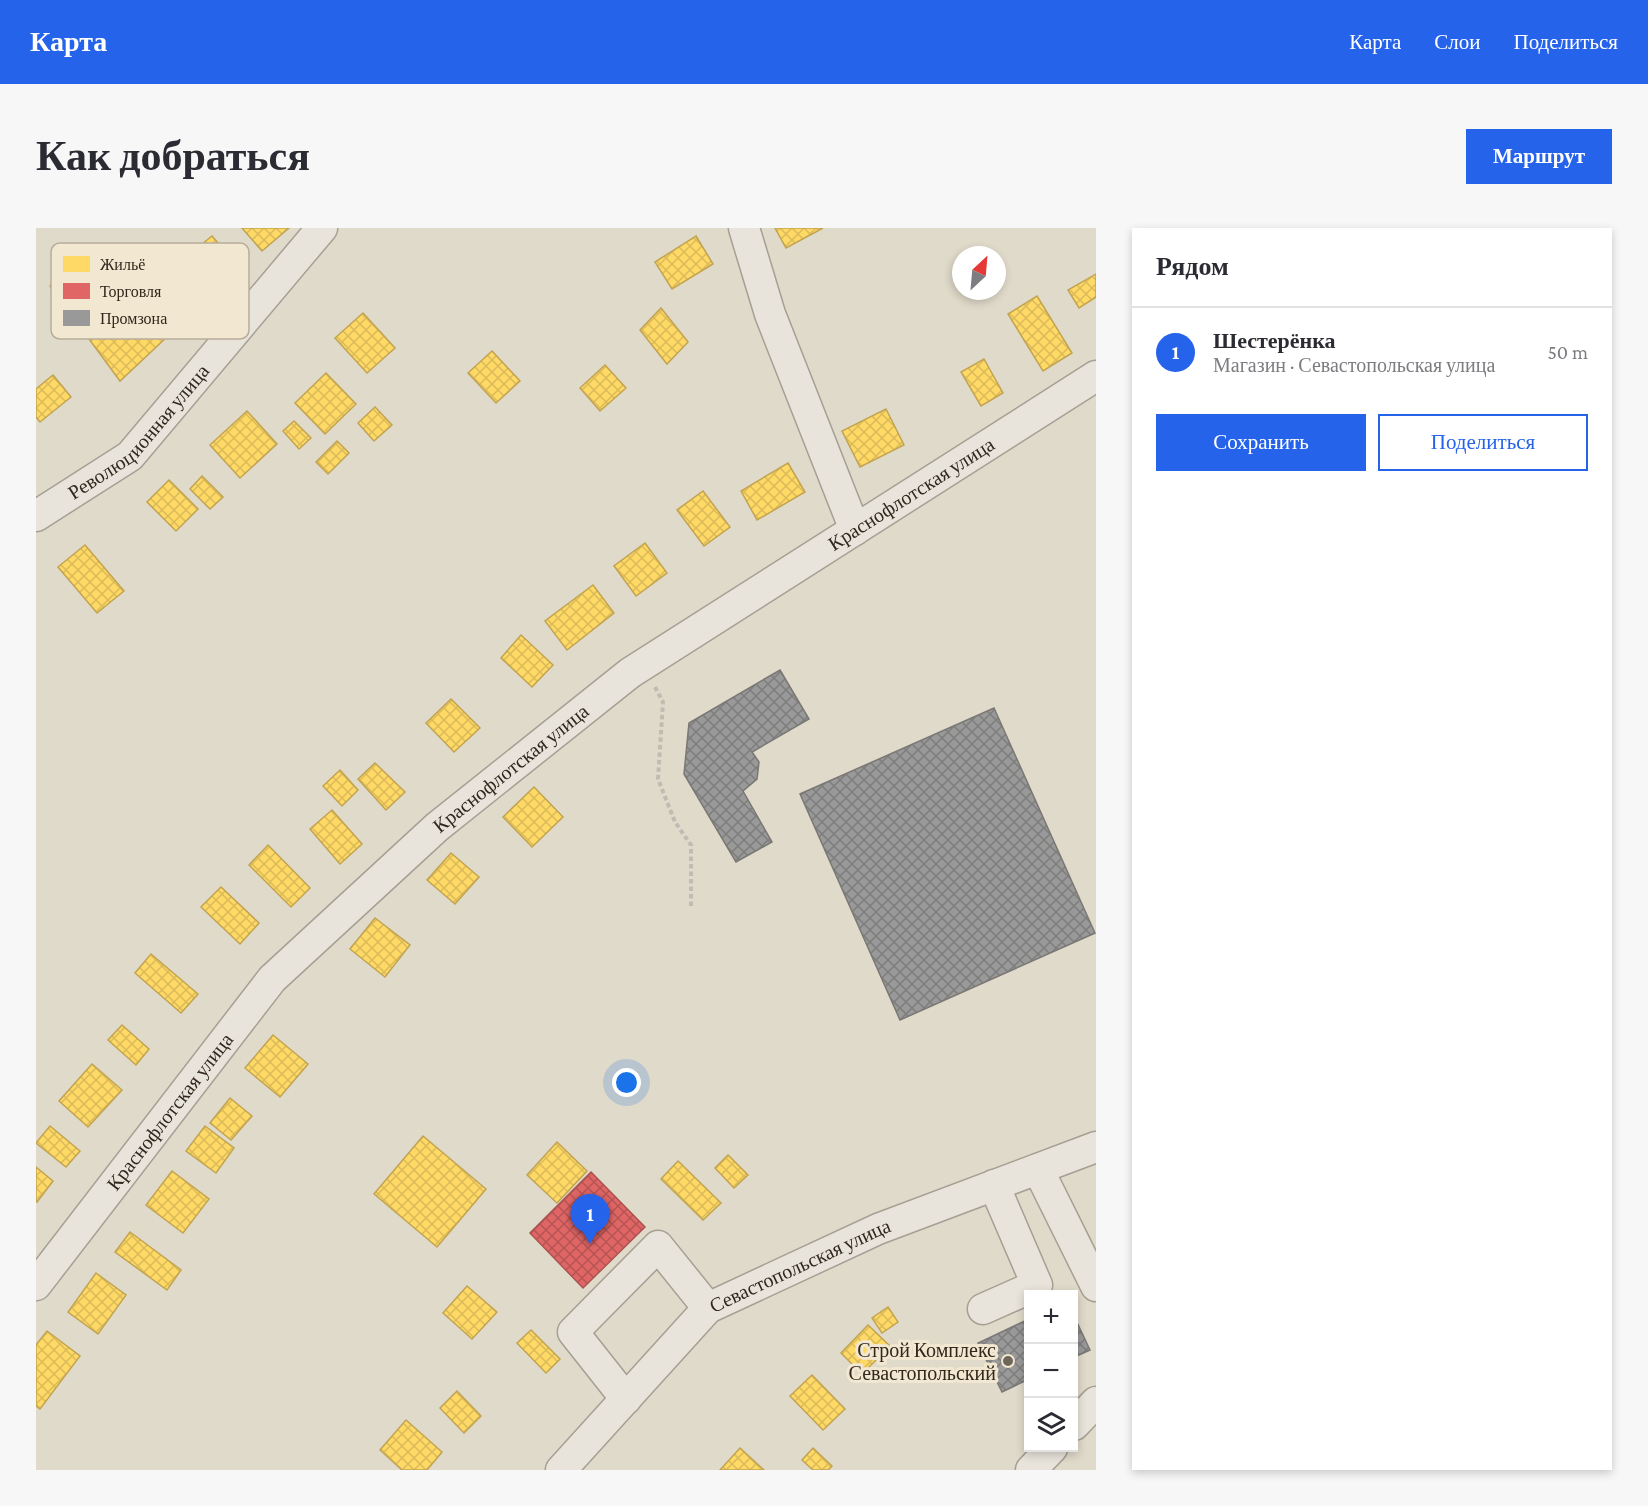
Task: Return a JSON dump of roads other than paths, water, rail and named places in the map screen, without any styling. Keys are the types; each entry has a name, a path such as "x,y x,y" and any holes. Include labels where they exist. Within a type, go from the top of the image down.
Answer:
{"street":[{"name":"Революционная улица","path":"249,315 322,228"},
{"path":"744,228 770,314 855,530"},
{"name":"Революционная улица","path":"36,516 130,456 229,339"},
{"name":"Краснофлотская улица","path":"36,1285 272,980 437,827 630,673 1096,376"},
{"name":"Севастопольская улица","path":"561,1470 708,1308 878,1229 1096,1147"},
{"path":"1038,1169 1096,1286"},
{"path":"983,1309 1037,1285 994,1185"},
{"path":"626,1399 573,1332 658,1246 708,1308"},
{"path":"1078,1421 1096,1402"},
{"path":"1031,1470 1048,1452"}],"place":[{"name":"Шестерёнка","path":"590,1244"},
{"name":"Строй Комплекс Севастопольский","path":"1008,1361"}]}
